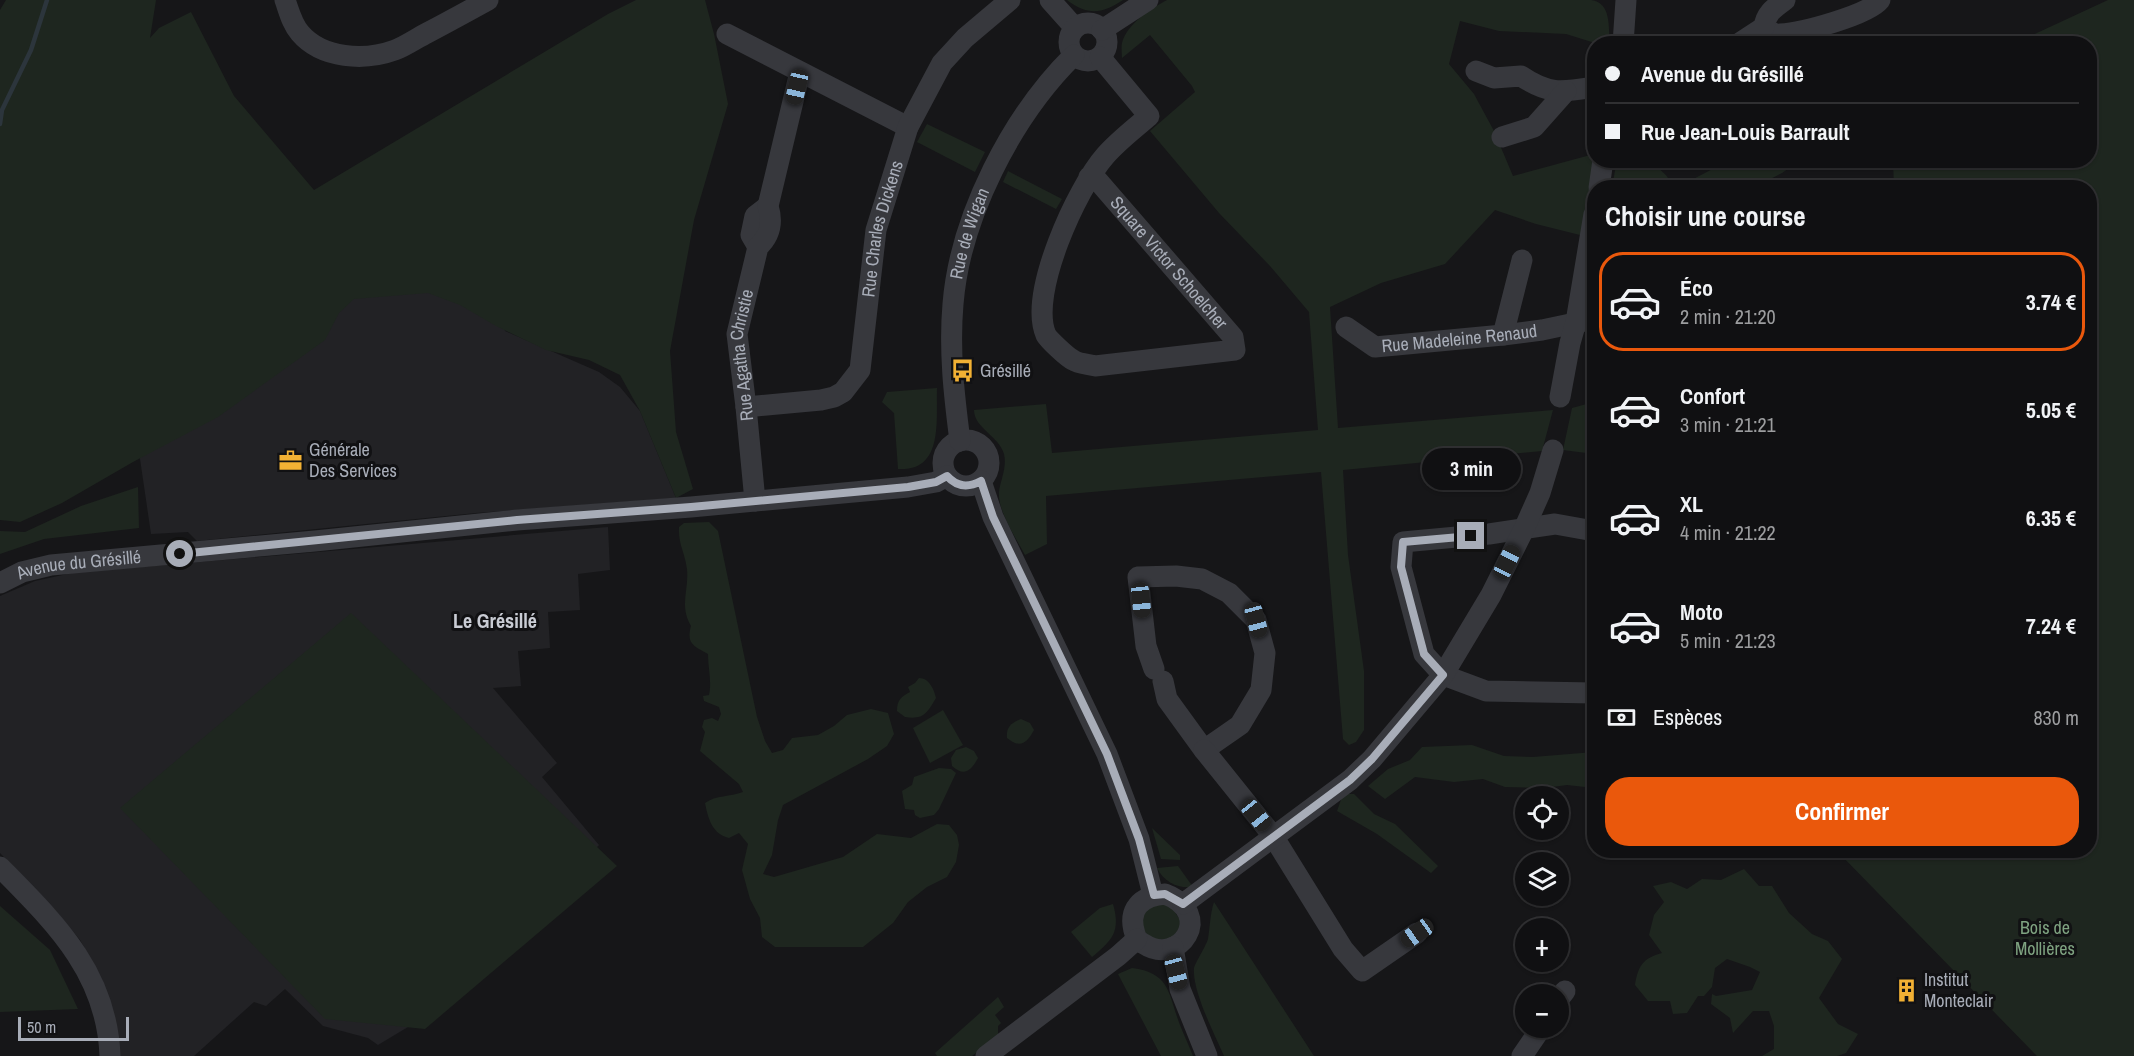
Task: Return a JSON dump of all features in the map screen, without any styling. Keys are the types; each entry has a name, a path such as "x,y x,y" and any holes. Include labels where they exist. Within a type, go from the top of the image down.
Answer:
{"street":[{"path":"285,0 292,20 299,32 310,43 326,51 352,56 374,55 396,50 488,0"},
{"name":"Rue Charles Dickens","path":"746,407 834,397 843,392 860,370 876,230 908,127 942,63 965,38 1010,0"},
{"path":"1050,0 1075,28"},
{"path":"1102,30 1148,0"},
{"path":"1624,36 1626,0"},
{"path":"1750,36 1764,27 1765,19 1770,11 1785,0"},
{"path":"1794,0 1792,10 1794,15 1815,27"},
{"path":"1764,27 1778,35 1829,25 1885,0"},
{"path":"1091,23 1102,30 1107,44 1100,57 1093,61 1085,61 1074,55 1068,44 1075,28 1091,23"},
{"path":"727,34 908,127"},
{"name":"Rue de Wigan","path":"960,441 952,363 953,303 964,243 992,170 1028,107 1074,55"},
{"name":"Square Victor Schoelcher","path":"1089,177 1099,182 1209,307 1233,337 1235,350 1095,366 1073,360 1047,336 1041,312 1051,265 1070,213 1089,177 1111,149 1149,116 1100,57"},
{"name":"Rue Agatha Christie","path":"755,501 737,334 758,247 751,235 755,216 768,206 800,72"},
{"path":"1476,72 1494,78 1521,76 1539,88 1566,91 1587,88"},
{"path":"1502,136 1534,127 1566,91"},
{"path":"1503,335 1522,260"},
{"path":"1560,397 1570,343 1585,321 1587,297"},
{"name":"Rue Madeleine Renaud","path":"1346,327 1375,347 1503,335 1585,321"},
{"path":"960,441 974,441 980,444 988,456 987,473 981,481 973,485 964,486 952,482 943,464 946,450 960,441"},
{"path":"1183,904 1358,773 1443,675 1491,595 1524,529 1540,493 1553,450"},
{"name":"Avenue du Grésillé","path":"0,583 22,572 51,565 517,520 908,487 936,482 947,476"},
{"path":"981,481 993,517 1107,754 1139,839 1154,895"},
{"path":"1587,530 1555,524 1489,534 1403,542 1401,567 1424,654 1443,675 1486,691 1587,693"},
{"path":"1204,750 1240,725 1261,690 1265,653 1256,620 1228,593 1202,579 1176,576 1138,577 1146,646 1167,699 1204,750 1273,836 1343,949 1362,971 1417,933"},
{"path":"0,867 53,921 78,955 97,994 108,1036 110,1056"},
{"path":"1165,894 1183,904 1190,914 1190,928 1185,939 1173,947 1160,951 1148,947 1137,939 1132,925 1134,912 1143,900 1154,895 1165,894"},
{"path":"986,1056 1118,956 1137,939"},
{"path":"1173,947 1180,989 1207,1056"},
{"path":"1522,1056 1534,1038"}],"shaded area":[{"path":"391,258 504,324 505,331 599,372 620,387 640,411 676,498 476,513 197,541 188,532 151,534 139,452"},
{"path":"608,527 610,570 578,574 580,610 548,612 550,648 518,651 521,686 493,688 557,763 542,777 599,845 433,1012 378,1045 368,1038 323,1026 285,989 266,1006 254,1002 194,1056 120,1056 102,979 80,940 57,912 0,853 0,596 35,581 72,573"}],"green space":[{"path":"6,0 156,0 150,38 159,28 191,12 234,96 314,190 608,14 636,0 705,0 728,104 694,220 670,351 676,432 693,489 676,498 640,411 620,375 589,360 546,350 496,326 460,305 428,293 354,299 339,313 325,340 218,417 62,503 20,522 0,520 0,10"},
{"path":"1067,0 1123,0 1102,10 1088,11"},
{"path":"1167,0 1591,0 1603,6 1608,17 1609,36 1587,36 1587,41 1566,34 1499,31 1460,21 1449,64 1474,94 1494,131 1513,176 1587,156 1587,168 1594,168 1592,180 1587,180 1587,216 1584,236 1536,224 1495,210 1445,264 1381,283 1330,307 1338,428 1553,410 1542,451 1343,470 1348,555 1364,671 1364,730 1356,742 1349,745 1343,739 1321,472 1046,496 1047,544 1025,555 1008,524 999,499 1004,454 975,416 974,410 1046,404 1052,453 1318,430 1309,312 1270,266 1219,213 1150,131 1195,92 1150,35 1122,58 1122,43 1125,36 1134,23"},
{"name":"Bois de Mollières","path":"2108,0 2134,0 2134,1056 2037,1056 1844,858 2097,858 2097,180 1894,180 1893,168 2097,168 2097,36 2030,36"},
{"path":"927,124 985,152 975,172 917,142"},
{"path":"1616,168 1657,168 1670,180 1613,180"},
{"path":"1715,168 1789,168 1768,180 1691,180"},
{"path":"1008,171 1062,199 1056,209 1003,182"},
{"path":"937,388 936,428 930,453 923,462 913,468 898,469 894,413 882,402 887,392"},
{"path":"1587,404 1587,453 1563,450 1572,408"},
{"path":"138,487 139,528 44,539 0,554 0,531 25,532 81,506"},
{"path":"709,522 718,531 757,717 765,741 772,753 783,750 792,738 818,735 847,715 871,709 888,713 894,734 887,746 868,759 783,805 772,855 763,874 774,877 843,857 877,834 911,838 937,824 949,825 957,835 959,845 956,862 947,877 927,887 908,902 893,923 863,947 775,947 762,937 760,918 750,899 742,870 748,844 739,833 729,838 718,833 709,820 705,803 743,792 739,784 700,751 705,732 702,727 704,720 712,718 718,721 721,714 719,707 704,701 703,696 709,695 710,690 708,654 690,641 691,626 685,605 687,569 679,527 684,523"},
{"path":"351,613 617,866 425,1029 325,1019 120,808"},
{"path":"919,678 928,682 936,698 921,716 905,717 897,711 899,701 910,692 908,687"},
{"path":"943,710 963,745 930,763 913,728"},
{"path":"1021,719 1030,723 1034,730 1026,741 1019,744 1007,738 1007,731 1012,724"},
{"path":"1472,745 1504,756 1533,757 1587,753 1587,787 1567,785 1505,787 1483,779 1454,782 1415,777 1385,799 1368,786 1388,769 1410,760 1422,747"},
{"path":"966,747 974,751 978,758 970,769 964,772 952,766 951,758 956,750"},
{"path":"939,768 951,769 956,773 939,809 934,815 920,818 915,815 914,810 905,809 902,791 912,785 914,777"},
{"path":"1343,794 1354,794 1374,814 1395,824 1438,866 1431,873 1377,834 1337,811"},
{"path":"1152,828 1180,855 1180,860 1161,859"},
{"path":"1178,866 1193,887 1172,884 1157,868"},
{"path":"1744,869 1759,886 1772,886 1789,913 1812,934 1828,941 1842,959 1819,998 1838,1024 1858,1034 1846,1053 1837,1056 1762,1056 1774,1049 1774,1026 1769,1011 1753,1011 1733,1033 1730,1018 1711,1004 1712,994 1716,996 1752,990 1760,972 1727,959 1715,968 1712,987 1704,996 1698,996 1687,1013 1673,1014 1670,1001 1648,1001 1635,985 1642,964 1650,957 1662,953 1649,935 1654,915 1664,902 1653,886 1671,882 1687,889 1702,879 1721,880"},
{"path":"1214,902 1314,1056 1224,1056 1205,1013 1194,978 1194,968 1208,939"},
{"path":"1169,903 1182,923 1172,939 1152,940 1143,930 1142,916 1151,905"},
{"path":"1113,904 1116,922 1113,935 1092,957 1071,932 1100,908"},
{"path":"0,906 50,950 78,1009 0,1012"},
{"path":"1132,968 1154,975 1166,987 1193,1056 1161,1056 1118,974"},
{"path":"998,997 1004,1007 995,1015 1001,1023 998,1026 998,1037 972,1056 937,1056 935,1053"}],"waterway":[{"path":"0,124 2,110 31,50 47,0"}],"place":[{"name":"Grésillé","path":"962,371"},
{"name":"Générale Des Services","path":"291,460"},
{"name":"Institut Monteclair","path":"1906,990"}],"district":[{"name":"Le Grésillé","path":"495,621"}],"route":[{"path":"180,554 517,520 908,487 936,482 947,476 952,482 964,486 981,481 993,517 1107,754 1139,839 1154,895 1165,894 1183,904 1350,780 1372,759 1443,675 1424,654 1401,567 1403,542 1471,536"}]}
